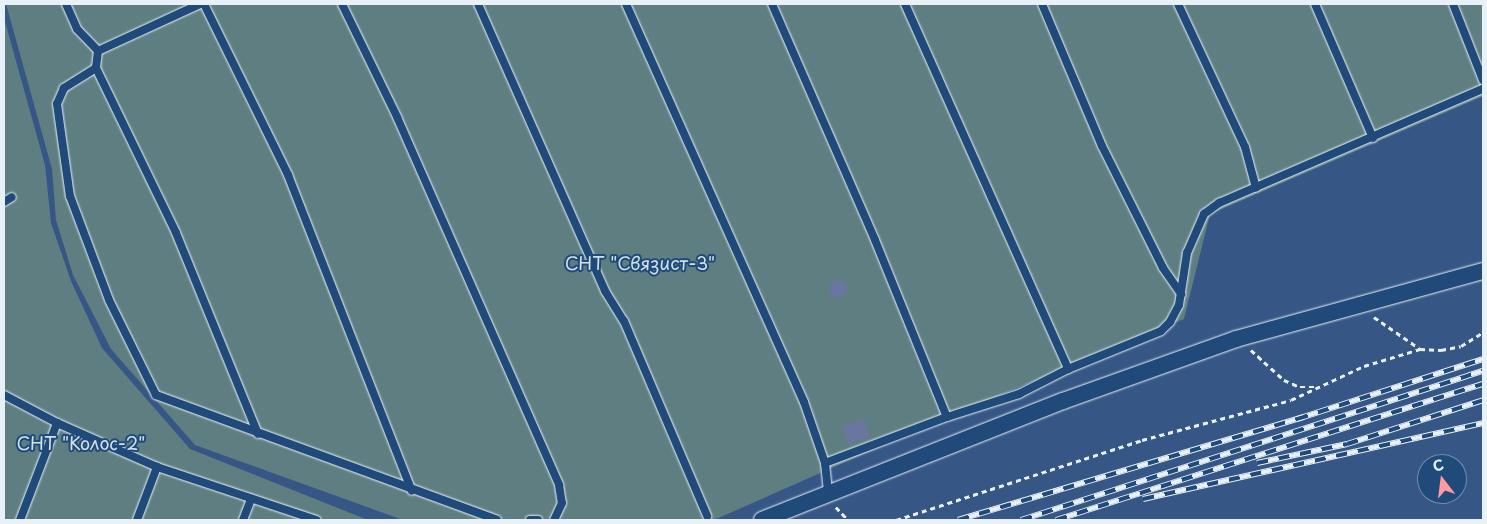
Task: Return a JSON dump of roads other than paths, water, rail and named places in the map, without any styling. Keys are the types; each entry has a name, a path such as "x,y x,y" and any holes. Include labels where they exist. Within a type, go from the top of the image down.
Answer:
{"street":[{"path":"762,520 828,492 1236,339 1350,306 1483,271"}],"lane":[{"path":"66,4 77,29 98,51"},
{"path":"98,51 202,4 288,175 412,491"},
{"path":"342,4 397,117 559,485 562,503 554,520"},
{"path":"478,4 606,292 624,321 707,516"},
{"path":"626,4 804,402 825,463 828,492"},
{"path":"772,4 876,240 948,417"},
{"path":"905,4 1068,369"},
{"path":"1042,4 1102,146 1163,268 1181,294"},
{"path":"1178,4 1245,148 1256,188"},
{"path":"1315,4 1373,138"},
{"path":"1453,4 1483,80"},
{"path":"98,51 96,68 176,233 258,434"},
{"path":"96,68 64,88 57,104 70,196 109,300 156,395 412,491 497,520"},
{"path":"825,463 948,417 1019,394 1068,369 1161,331 1170,322 1181,294 1187,253 1204,214 1219,203 1483,89"},
{"path":"4,202 12,197"},
{"path":"4,394 57,423 157,467 316,520"},
{"path":"20,520 57,423"},
{"path":"137,520 157,467"},
{"path":"243,520 251,498"},
{"path":"530,520 538,520"}],"railway":[{"path":"1297,419 1483,359"},
{"path":"1021,520 1483,371"},
{"path":"1056,520 1483,384"},
{"path":"1257,463 1347,444 1483,400"},
{"path":"958,520 1304,417"},
{"path":"1143,499 1483,423"}],"park label":[{"name":"СНТ \"Связист-3\"","path":"640,263"},
{"name":"СНТ \"Колос-2\"","path":"81,443"}]}
